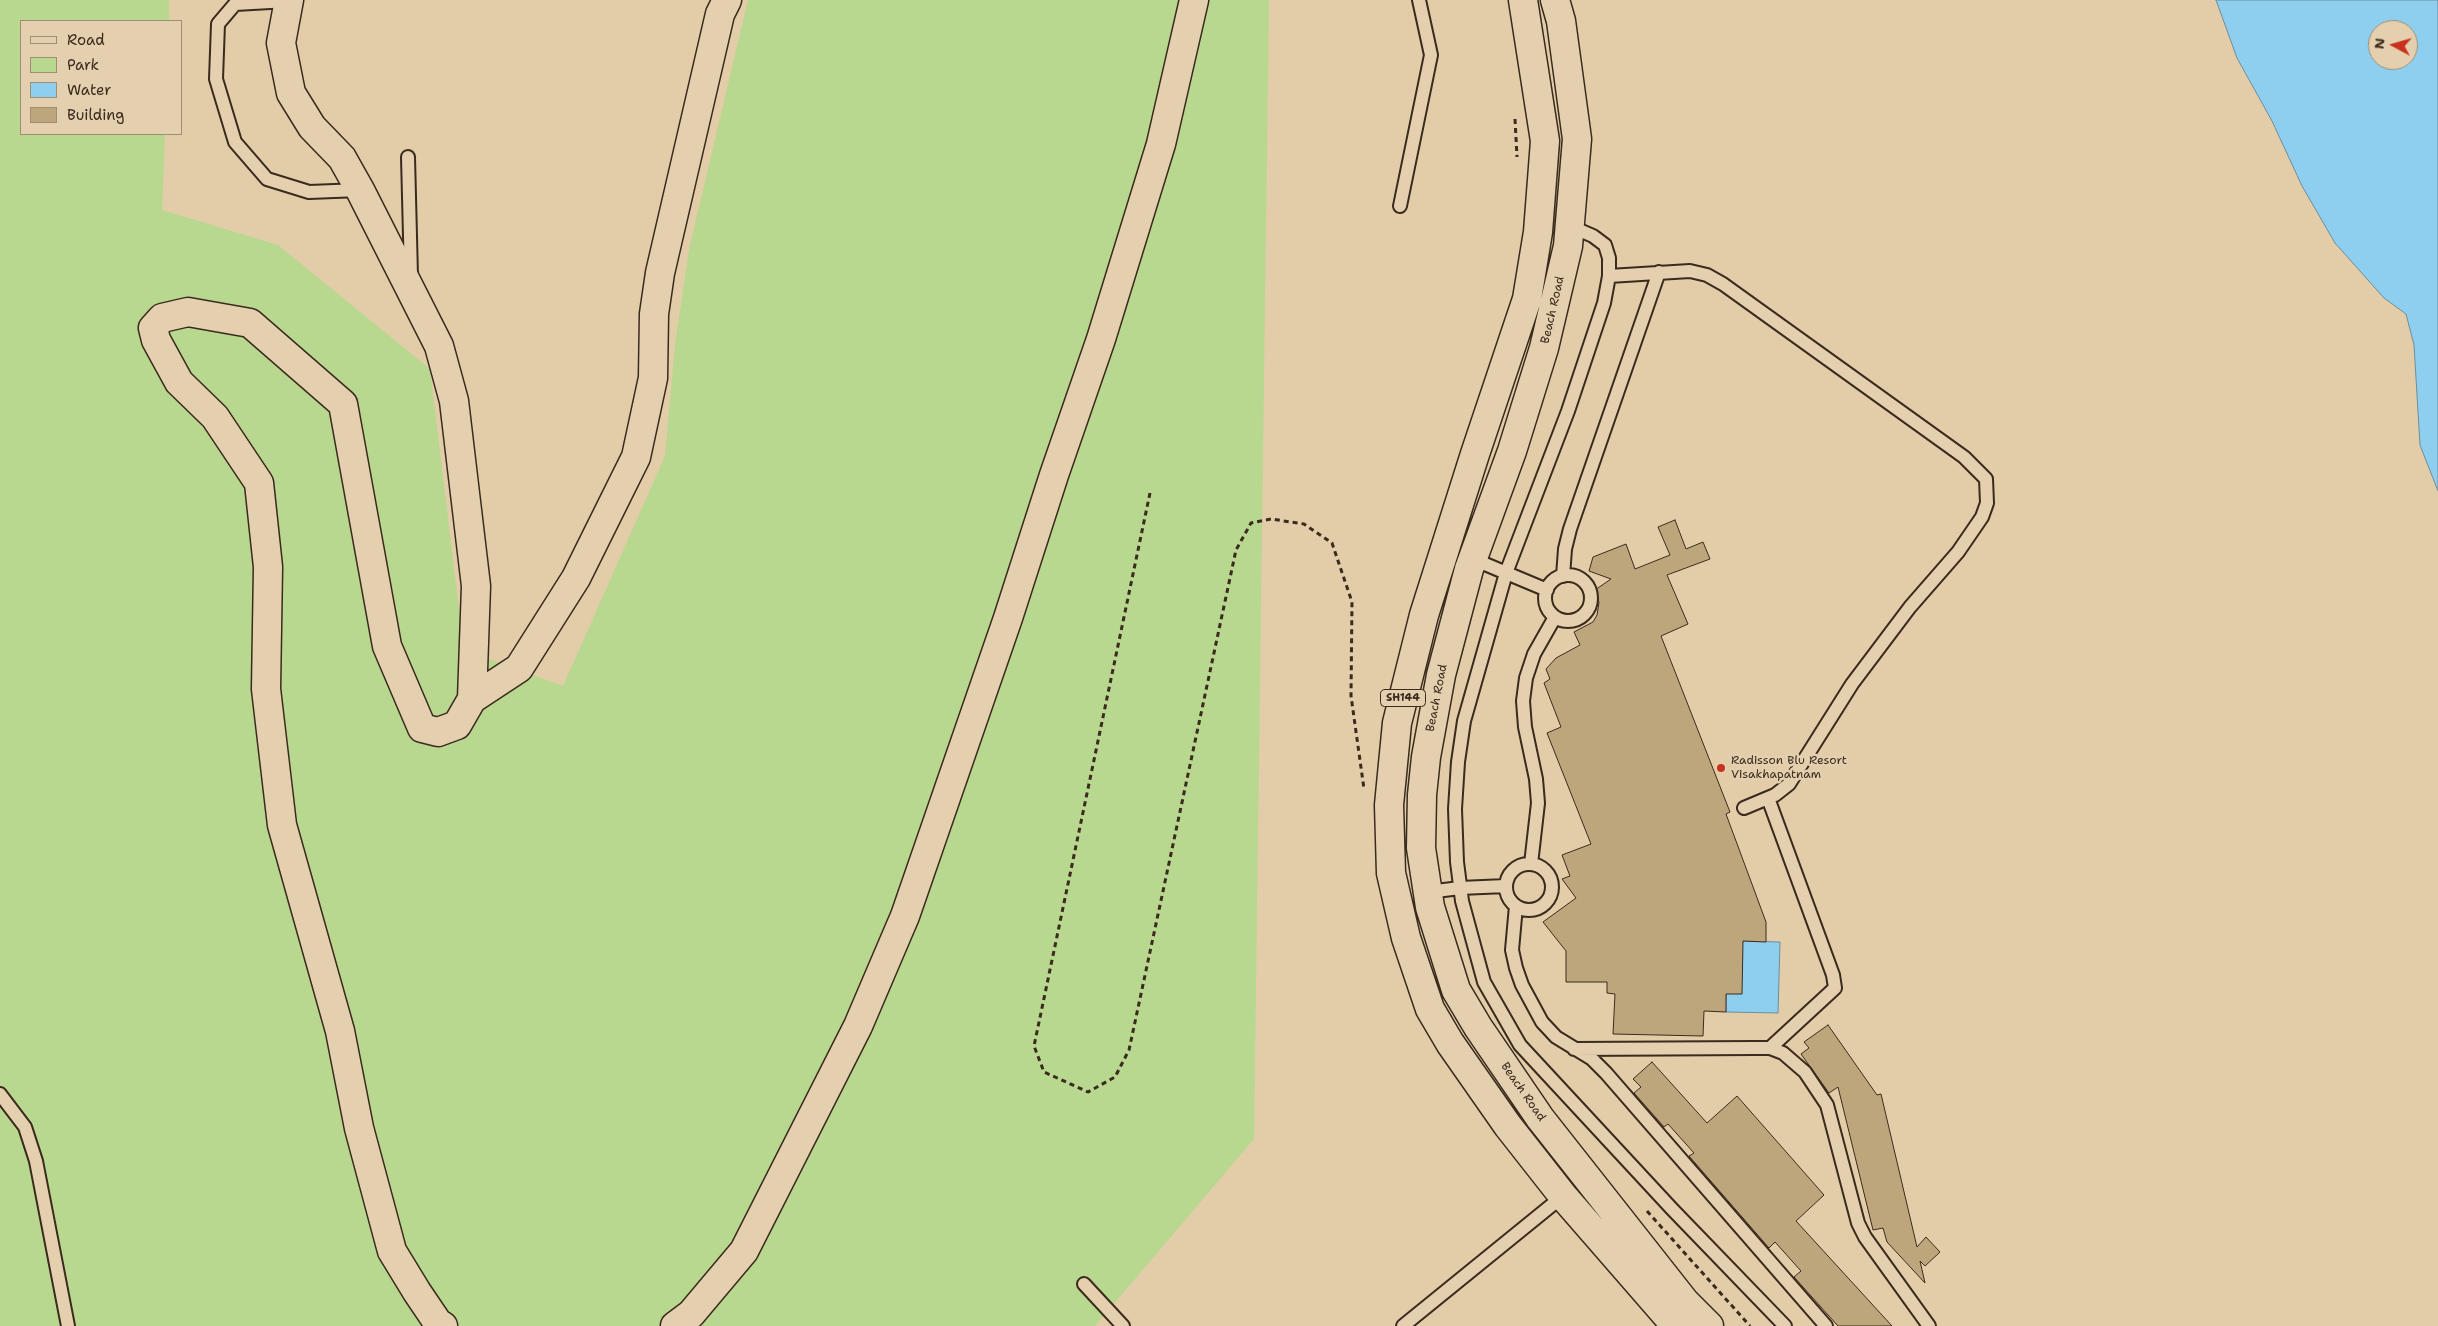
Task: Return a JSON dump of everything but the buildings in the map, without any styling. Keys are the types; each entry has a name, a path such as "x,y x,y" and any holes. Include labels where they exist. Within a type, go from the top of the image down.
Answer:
{"street":[{"path":"288,0 281,44 291,93 312,128 342,158 412,288 440,346 454,400 476,586 472,699"},
{"path":"443,1326 438,1323 422,1300 392,1251 359,1128 340,1031 282,825 266,689 268,567 259,483 215,416 178,382 156,340 153,328 162,318 188,312 250,322 343,404 387,646 422,728 438,732 457,725 472,699 519,668 576,578 636,457 653,378 654,314 660,273 720,14 727,0"},
{"path":"675,1326 691,1314 744,1251 858,1026 905,916 1002,637 1054,475 1101,338 1161,144 1194,0"},
{"name":"SH144","path":"1523,0 1545,141 1538,232 1527,299 1467,478 1424,615 1397,723 1389,805 1391,873 1406,938 1430,1009 1450,1043 1503,1119 1563,1196 1676,1326"},
{"name":"Beach Road","path":"1555,0 1562,31 1577,139 1568,246 1544,348 1473,559 1441,675 1426,757 1422,795 1422,848 1430,907 1456,990 1478,1027 1540,1118 1686,1302 1709,1326"},
{"path":"1467,478 1497,491"}],"lane":[{"path":"288,0 235,4 218,24 216,79 235,142 267,179 310,192 360,190"},
{"path":"1400,206 1431,55 1419,0"},
{"path":"408,157 412,288"},
{"path":"1570,226 1592,236 1604,245 1609,258 1604,303 1568,411 1506,573 1464,721 1458,762 1455,809 1460,888 1470,937 1484,982 1520,1045 1672,1209 1785,1326"},
{"path":"1608,276 1690,271 1707,275 1723,284 1964,457 1986,479 1987,503 1982,517 1972,533 1938,577 1910,608 1852,684 1789,784 1768,798 1744,808"},
{"path":"1563,576 1565,549 1570,529 1659,272"},
{"path":"1473,559 1547,590"},
{"path":"1563,576 1578,577 1589,588 1591,602 1583,616 1570,621 1555,617 1546,605 1547,590 1550,584 1563,576"},
{"path":"1531,864 1538,803 1536,779 1525,727 1523,701 1526,678 1534,654 1555,617"},
{"path":"1768,798 1834,981 1834,988 1831,993 1770,1048"},
{"path":"1524,864 1531,864 1545,870 1551,883 1551,891 1544,904 1537,908 1522,909 1516,906 1507,894 1506,886 1511,872 1524,864"},
{"path":"1428,892 1460,888 1506,886"},
{"path":"1516,906 1512,950 1522,985 1542,1022 1556,1037 1592,1059 1606,1073 1826,1326"},
{"path":"1574,1049 1770,1048 1783,1052 1805,1072 1826,1105 1858,1223 1865,1237 1929,1326"},
{"path":"0,1094 25,1126 36,1161 68,1326"},
{"path":"1403,1326 1563,1196"},
{"path":"1084,1284 1123,1326"}],"path":[{"path":"1150,493 1034,1046 1044,1072 1088,1092 1115,1077 1130,1050 1236,550 1251,523 1271,519 1304,524 1332,543 1352,602 1351,696 1365,797"},
{"path":"1645,1209 1750,1326"}],"green space":[{"path":"0,0 169,0 169,20 20,20 20,135 165,135 162,210 278,245 430,369 464,650 563,686 665,456 675,345 689,249 748,0 1269,0 1254,1139 1095,1326 0,1326"}],"water":[{"path":"2216,0 2438,0 2438,491 2420,445 2414,345 2406,314 2384,298 2335,243 2302,186 2272,121 2237,58"},
{"path":"1743,941 1780,942 1778,1013 1726,1012 1726,994"}],"place":[{"name":"Radisson Blu Resort Visakhapatnam","path":"1721,768"}]}
